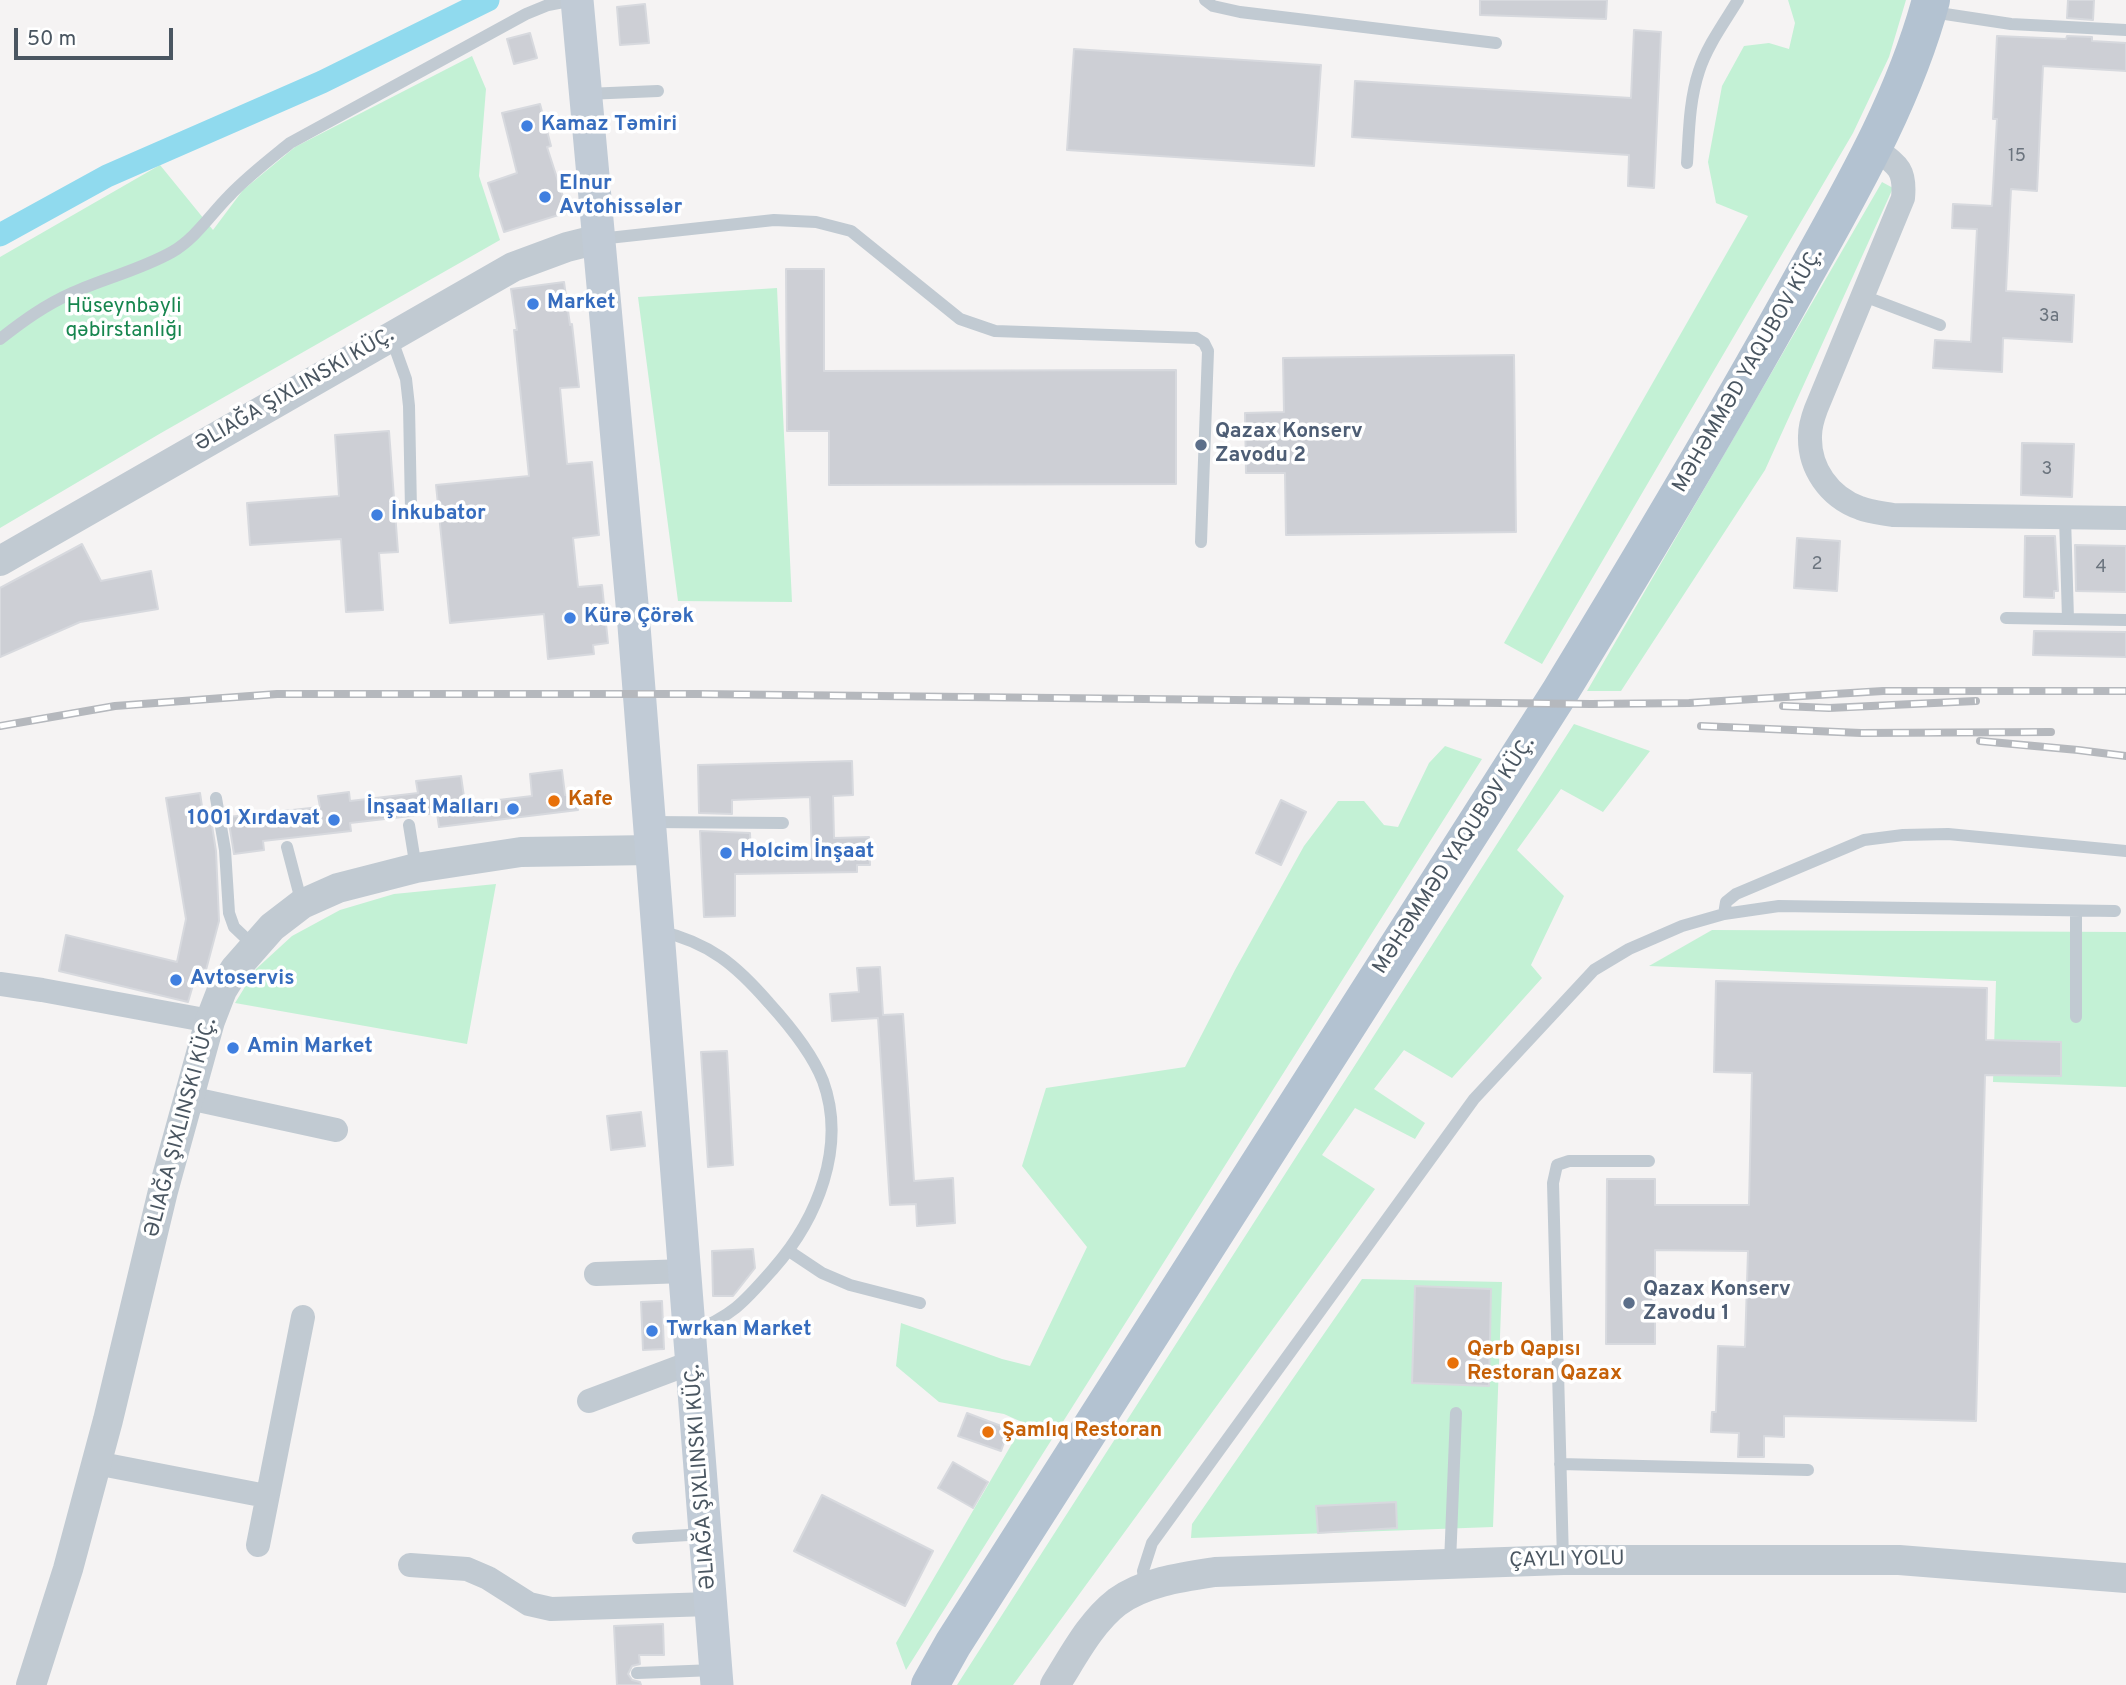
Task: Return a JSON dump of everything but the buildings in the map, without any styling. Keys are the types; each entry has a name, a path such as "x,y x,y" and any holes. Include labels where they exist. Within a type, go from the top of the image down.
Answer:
{"main road":[{"path":"576,0 651,836 716,1677"},
{"name":"MƏHƏMMƏD YAQUBOV KÜÇ.","path":"930,1685 953,1644 1560,692 1762,353 1874,148 1902,84 1929,5"}],"street":[{"path":"1874,148 1896,164 1902,174 1903,198 1824,386 1809,433 1811,458 1822,479 1837,496 1861,509 1893,515 2126,518"},
{"path":"0,561 513,267 567,247 598,239"},
{"path":"31,1685 68,1569 163,1191 210,1021 222,990 235,969 272,927 302,904 338,888 416,868 651,836"},
{"path":"0,984 210,1021"},
{"path":"189,1098 336,1130"},
{"path":"596,1274 685,1271"},
{"path":"258,1545 303,1317"},
{"path":"589,1401 692,1347"},
{"path":"96,1463 266,1496"},
{"path":"1055,1685 1094,1625 1118,1602 1145,1587 1175,1578 1215,1572 1563,1560 1899,1560 2126,1578"},
{"path":"410,1565 467,1569 488,1578 529,1604 551,1609 711,1604"}],"lane":[{"path":"0,340 30,315 71,293 140,267 173,251 195,235 228,196 259,167 290,143 526,14 548,5 576,0"},
{"path":"1206,0 1213,6 1240,12 1496,43"},
{"path":"1686,163 1692,102 1699,70 1712,42 1738,0"},
{"path":"1929,5 2011,24 2126,30"},
{"path":"586,94 658,91"},
{"path":"598,239 774,220 816,222 851,231 960,319 995,331 1196,338 1204,343 1208,351 1201,542"},
{"path":"1861,295 1940,324"},
{"path":"391,337 406,379 411,510"},
{"path":"2066,517 2068,619"},
{"path":"2006,618 2126,620"},
{"path":"216,799 225,850 229,914 234,927 254,946"},
{"path":"651,836 783,822"},
{"path":"409,825 416,868"},
{"path":"1724,914 1727,902 1736,894 1864,840 1903,835 1948,834 2126,851"},
{"path":"287,848 302,904"},
{"path":"1145,1587 1143,1571 1152,1543 1474,1099 1594,970 1629,949 1682,926 1724,914 1779,906 2115,911"},
{"path":"2076,911 2076,1017"},
{"path":"657,930 696,942 742,972 804,1048 823,1081 829,1112 831,1138 826,1175 817,1204 789,1251 743,1304 717,1322 692,1347"},
{"path":"1563,1560 1553,1184 1557,1165 1569,1161 1649,1161"},
{"path":"789,1251 822,1273 850,1285 920,1303"},
{"path":"1450,1563 1456,1413"},
{"path":"1560,1464 1808,1470"},
{"path":"638,1538 706,1534"},
{"path":"637,1673 716,1677"}],"green space":[{"path":"1788,0 1906,0 1889,57 1853,133 1542,664 1504,643 1748,216 1716,203 1708,162 1722,86 1744,46 1769,43 1789,49 1795,23"},
{"name":"Hüseynbəyli qəbirstanlığı","path":"472,56 486,89 479,176 500,240 0,528 0,257 160,165 213,230 243,190 295,147"},
{"path":"1882,182 1893,188 1765,470 1621,691 1587,691"},
{"path":"777,288 792,602 678,601 638,297"},
{"path":"1574,724 1650,751 1603,812 1561,789 1517,850 1564,896 1531,965 1542,978 1452,1078 1404,1050 1374,1089 1425,1123 1415,1139 1355,1108 1322,1155 1375,1189 1013,1685 957,1685"},
{"path":"1445,746 1482,759 906,1670 896,1643 1024,1423 1004,1414 939,1402 896,1366 901,1323 1002,1359 1030,1366 1087,1247 1022,1166 1046,1088 1185,1067 1304,846 1338,801 1364,801 1384,825 1398,827 1429,763"},
{"path":"496,884 467,1044 235,1003 256,969 292,936 340,910 394,894"},
{"path":"1712,930 2126,932 2126,1087 1993,1082 1996,981 1649,966"},
{"path":"1362,1279 1502,1282 1493,1527 1191,1538 1192,1524"}],"waterway":[{"path":"0,235 107,176 322,82 488,0"}],"railway":[{"path":"0,726 115,706 277,694 699,694 1591,704 1689,703 1883,691 2126,691"},
{"path":"1783,706 1829,708 1976,701"},
{"path":"1701,726 1861,733 2051,732"},
{"path":"1980,741 2126,756"}],"place":[{"name":"Kamaz Təmiri","path":"527,126"},
{"name":"Elnur Avtohissələr","path":"545,197"},
{"name":"Market","path":"533,304"},
{"name":"Qazax Konserv Zavodu 2","path":"1201,445"},
{"name":"İnkubator","path":"377,515"},
{"name":"Kürə Çörək","path":"570,618"},
{"name":"Kafe","path":"554,801"},
{"name":"İnşaat Malları","path":"513,809"},
{"name":"1001 Xırdavat","path":"334,820"},
{"name":"Holcim İnşaat","path":"726,853"},
{"name":"Avtoservis","path":"176,980"},
{"name":"Amin Market","path":"233,1048"},
{"name":"Qazax Konserv Zavodu 1","path":"1629,1303"},
{"name":"Twrkan Market","path":"652,1331"},
{"name":"Qərb Qapısı Restoran Qazax","path":"1453,1363"},
{"name":"Şamlıq Restoran","path":"988,1432"}]}
